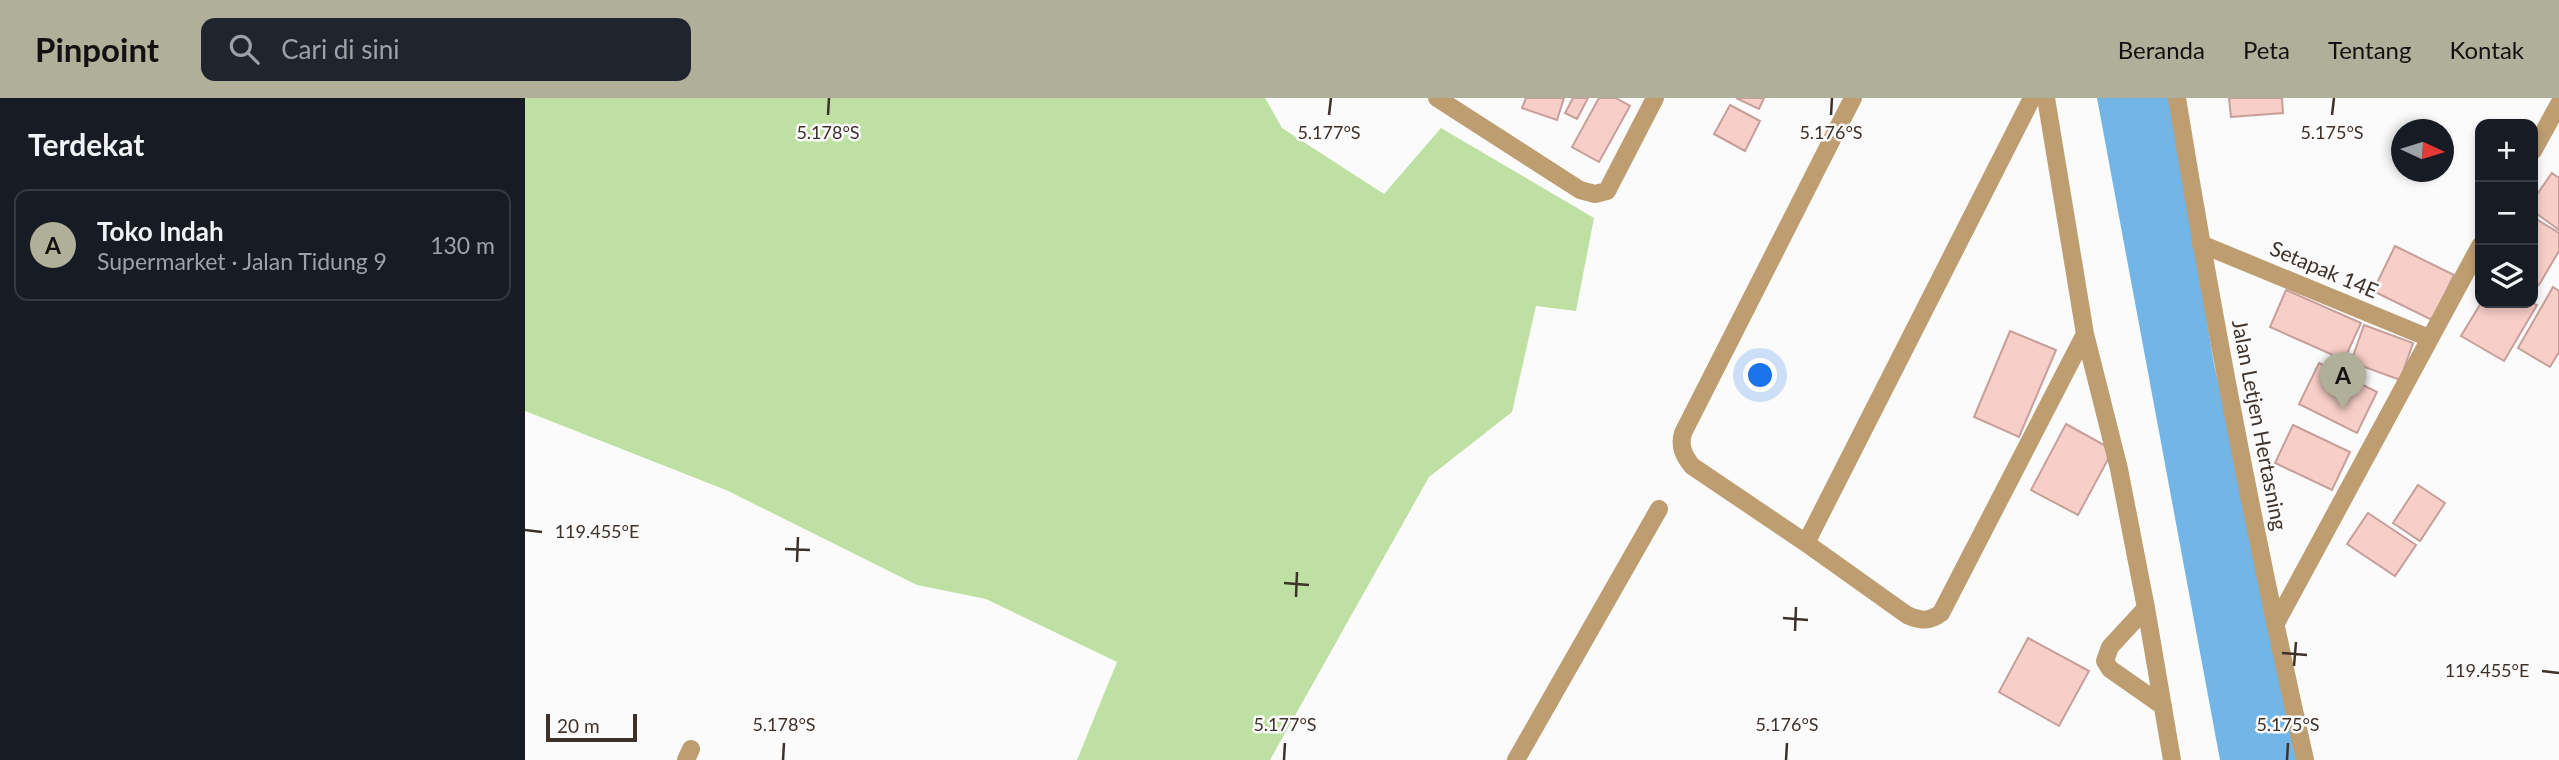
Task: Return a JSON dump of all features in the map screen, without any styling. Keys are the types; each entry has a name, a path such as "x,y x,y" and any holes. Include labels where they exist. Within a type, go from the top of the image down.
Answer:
{"street":[{"path":"1437,98 1580,190 1595,194 1607,191 1655,98"},
{"path":"1853,98 1681,441 1685,458 1692,466 1807,542 1907,615 1917,620 1927,620 1941,613 2085,334"},
{"path":"1807,542 2032,98"},
{"path":"2046,98 2085,334 2119,469 2147,608 2172,760"},
{"name":"Jalan Letjen Hertasning","path":"2177,98 2201,244 2275,625 2305,760"},
{"path":"2538,142 2559,104"},
{"name":"Setapak 14E","path":"2201,244 2429,338"},
{"path":"2275,625 2475,255"},
{"path":"1515,760 1659,509"},
{"path":"2147,608 2110,647 2105,662 2110,669 2163,706"}],"green space":[{"path":"525,98 1265,98 1282,128 1384,194 1441,128 1594,218 1576,311 1536,306 1512,412 1429,477 1270,760 1077,760 1117,662 986,599 917,585 726,490 525,411"}],"water":[{"path":"2097,98 2170,98 2214,364 2301,760 2220,760"}],"building":[{"path":"1526,98 1564,98 1557,120 1522,108"},
{"path":"1573,98 1588,98 1577,119 1565,113"},
{"path":"1599,98 1616,98 1630,106 1599,162 1572,147"},
{"path":"1736,98 1764,98 1759,109"},
{"path":"2229,98 2282,98 2283,113 2231,117"},
{"path":"1730,105 1760,121 1745,151 1714,134"},
{"path":"2552,173 2559,178 2559,230 2538,215 2538,193"},
{"path":"2538,220 2559,233 2559,251 2539,285"},
{"path":"2395,246 2454,275 2432,320 2373,291"},
{"path":"2553,287 2559,291 2559,352 2550,367 2518,348"},
{"path":"2286,290 2361,323 2344,360 2270,327"},
{"path":"2478,308 2535,308 2504,361 2461,336"},
{"path":"2364,325 2413,343 2400,380 2351,362"},
{"path":"2010,331 2056,350 2019,437 1974,417"},
{"path":"2319,363 2377,392 2357,433 2299,404"},
{"path":"2066,424 2113,450 2078,515 2031,490"},
{"path":"2293,425 2350,452 2332,490 2275,463"},
{"path":"2418,485 2445,503 2420,541 2393,523"},
{"path":"2368,513 2416,545 2395,576 2347,544"},
{"path":"2028,638 2089,671 2059,726 1999,692"}],"place":[{"name":"Toko Indah","path":"2343,410"}]}
